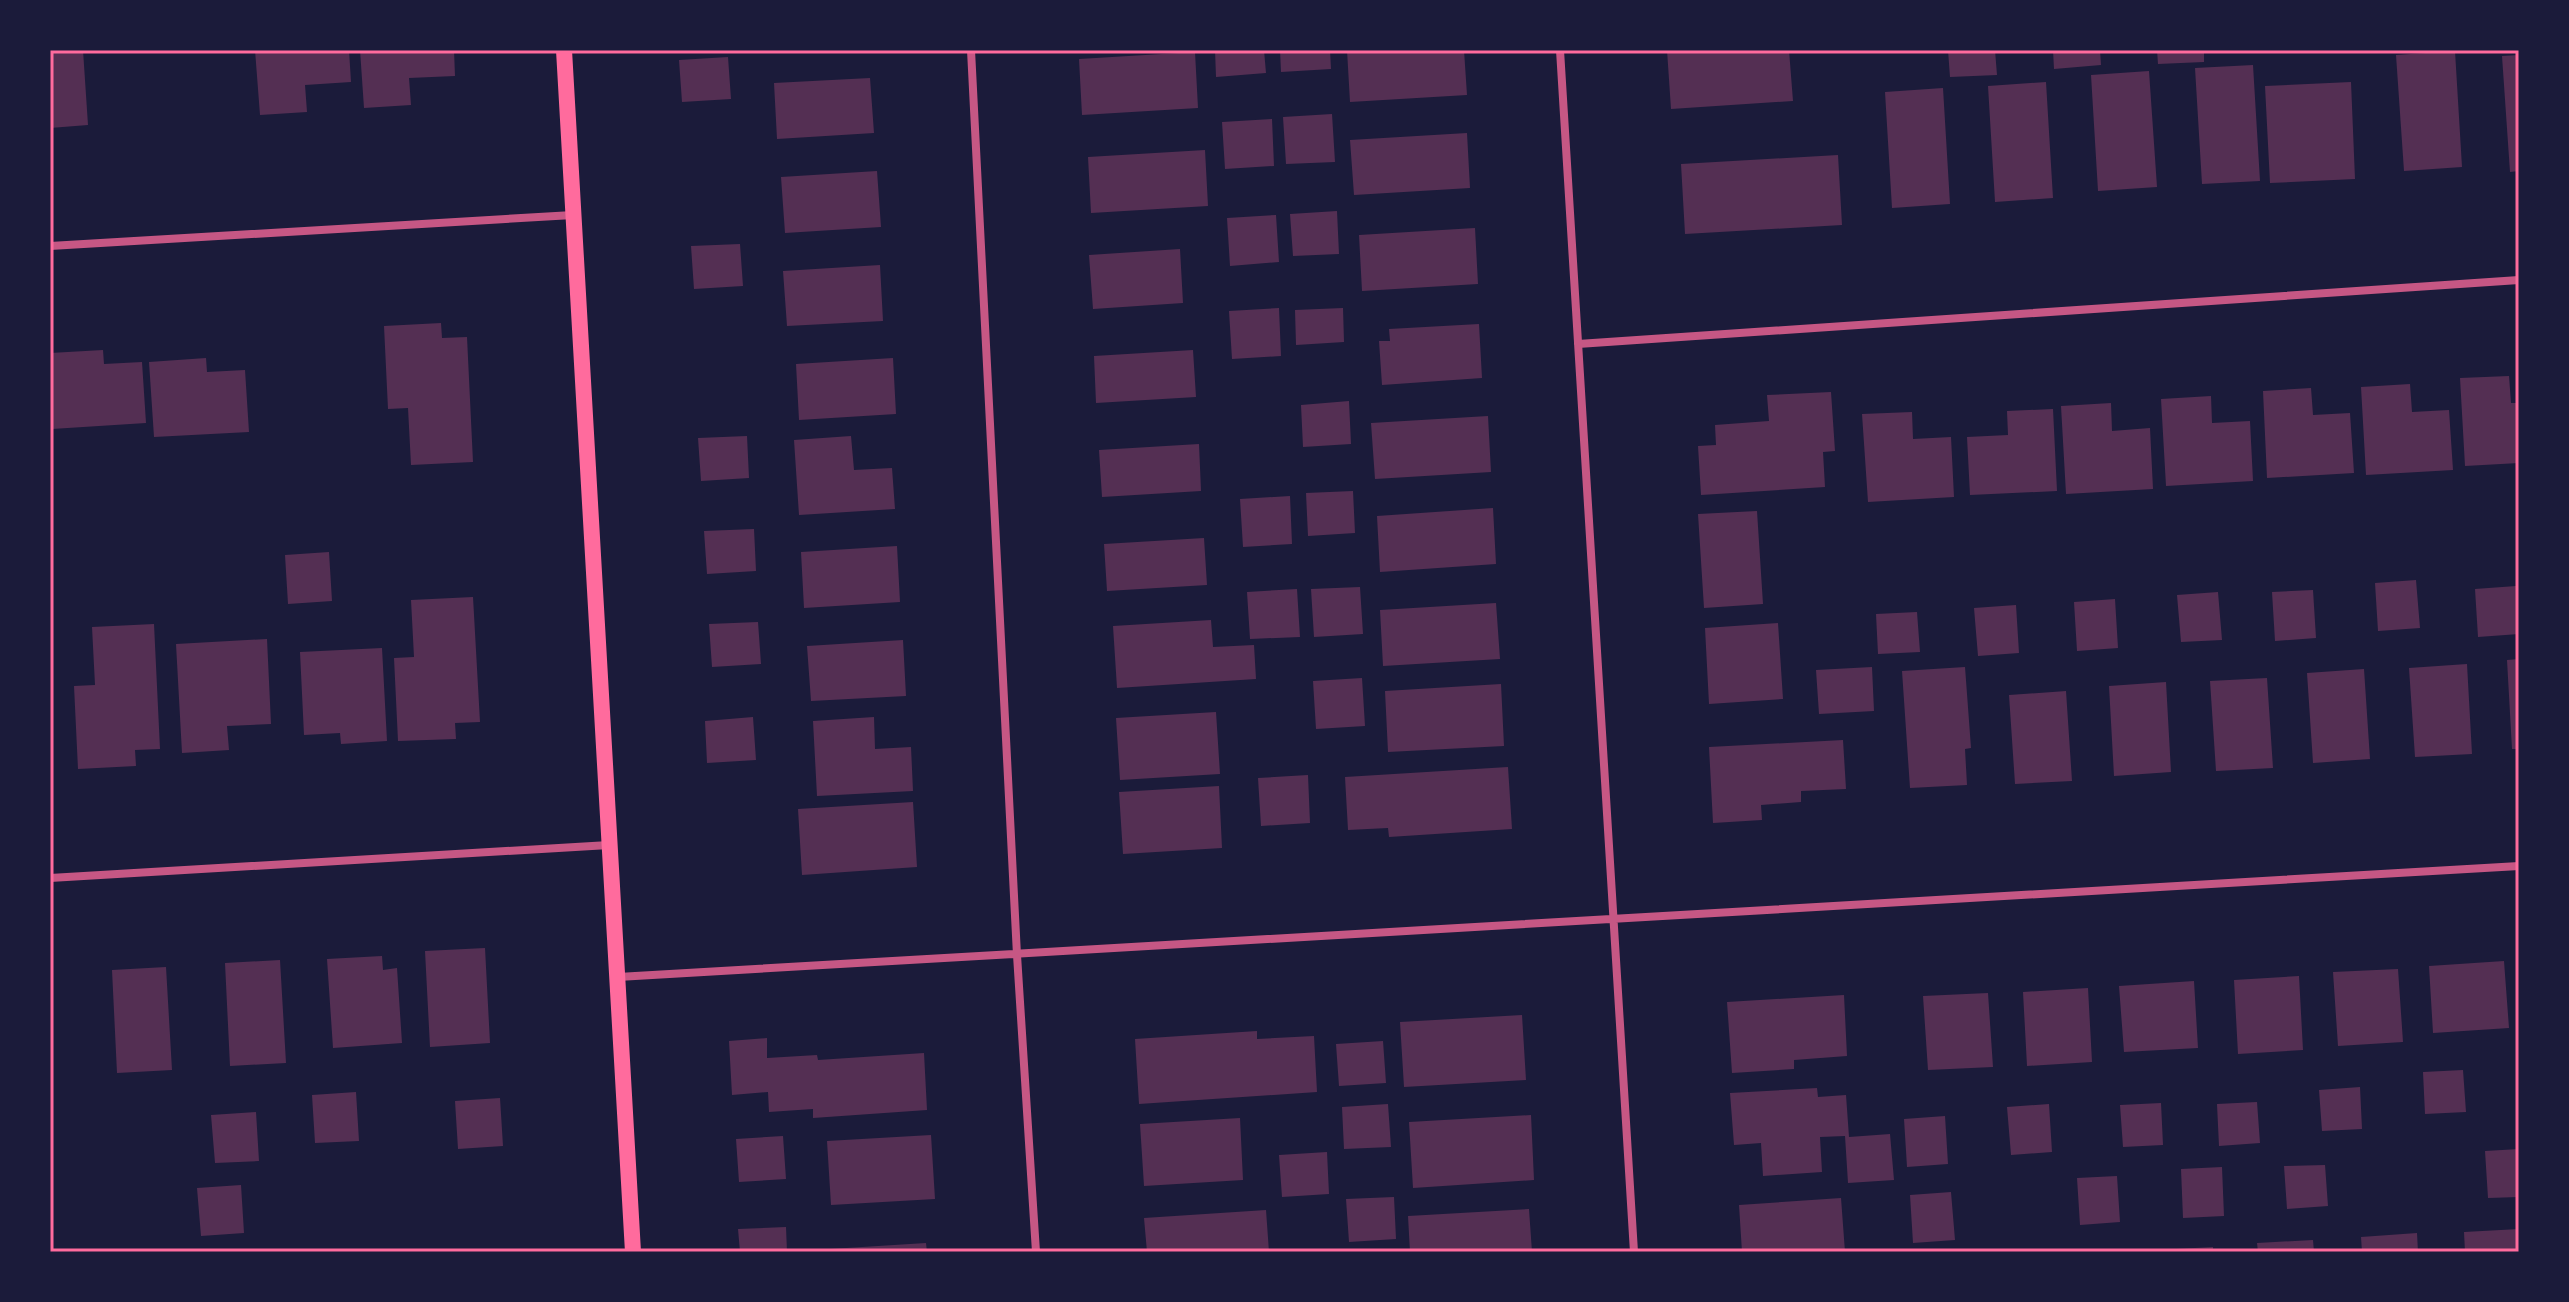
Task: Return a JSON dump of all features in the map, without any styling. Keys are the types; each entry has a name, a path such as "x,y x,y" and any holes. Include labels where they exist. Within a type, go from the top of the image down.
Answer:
{"main road":[{"path":"564,50 633,1252"}],"street":[{"path":"971,50 1017,955 1036,1252"},
{"path":"1560,50 1634,1252"},
{"path":"50,246 573,215"},
{"path":"1578,344 2519,280"},
{"path":"50,878 610,845"},
{"path":"618,977 2519,866"}],"building":[{"path":"50,50 83,50 88,125 50,128"},
{"path":"255,50 349,50 351,82 305,85 307,112 260,115"},
{"path":"360,50 454,50 455,76 409,78 411,105 364,108"},
{"path":"1215,50 1264,50 1266,73 1216,77"},
{"path":"1280,50 1330,50 1331,69 1281,72"},
{"path":"1347,50 1464,50 1467,95 1350,102"},
{"path":"1667,50 1789,50 1793,101 1671,109"},
{"path":"1948,50 1995,50 1997,75 1950,77"},
{"path":"2053,50 2100,50 2101,65 2054,69"},
{"path":"2157,50 2204,50 2204,62 2158,64"},
{"path":"2455,51 2462,167 2404,171 2396,55"},
{"path":"1195,52 1198,108 1082,115 1079,59"},
{"path":"2519,55 2519,171 2510,172 2502,56"},
{"path":"728,57 731,99 682,102 679,60"},
{"path":"2253,65 2260,181 2202,184 2195,68"},
{"path":"2149,71 2157,187 2098,191 2091,75"},
{"path":"870,78 874,133 777,139 774,83"},
{"path":"2046,82 2053,198 1995,202 1988,86"},
{"path":"2351,82 2355,179 2270,183 2265,86"},
{"path":"1943,88 1950,204 1892,208 1885,92"},
{"path":"1332,114 1335,162 1286,164 1283,117"},
{"path":"1272,119 1274,166 1225,169 1222,122"},
{"path":"1467,133 1470,188 1354,195 1350,140"},
{"path":"1205,150 1208,206 1091,213 1088,157"},
{"path":"1838,155 1842,225 1685,234 1681,164"},
{"path":"877,171 881,227 785,233 781,177"},
{"path":"1337,211 1339,254 1293,256 1290,214"},
{"path":"1276,215 1279,262 1230,266 1227,218"},
{"path":"1475,228 1478,284 1362,291 1359,235"},
{"path":"740,244 743,286 694,289 691,246"},
{"path":"1180,249 1183,303 1093,309 1089,255"},
{"path":"880,265 883,321 787,326 783,271"},
{"path":"1279,308 1281,356 1232,359 1229,311"},
{"path":"1343,308 1344,342 1296,345 1295,310"},
{"path":"441,323 442,338 467,337 473,462 411,465 408,408 388,409 384,326"},
{"path":"1479,324 1482,378 1382,385 1379,341 1390,341 1389,329"},
{"path":"103,350 104,364 142,362 146,423 52,429 50,353"},
{"path":"1193,350 1196,397 1096,403 1094,356"},
{"path":"206,358 207,372 245,370 249,432 154,437 149,362"},
{"path":"893,358 896,414 799,420 796,364"},
{"path":"2509,376 2511,403 2519,403 2519,463 2465,466 2460,378"},
{"path":"2410,384 2412,412 2449,410 2453,470 2366,475 2361,387"},
{"path":"2311,388 2313,415 2350,413 2354,473 2267,478 2263,391"},
{"path":"1831,392 1835,451 1823,452 1825,487 1701,495 1698,446 1716,445 1715,425 1769,421 1767,395"},
{"path":"2211,396 2212,423 2250,421 2253,481 2166,486 2161,399"},
{"path":"1349,401 1351,444 1303,447 1301,405"},
{"path":"2111,403 2112,431 2150,428 2153,489 2066,494 2061,406"},
{"path":"2053,409 2057,491 1970,495 1967,437 2008,435 2007,411"},
{"path":"1912,412 1913,439 1951,437 1954,497 1868,502 1862,414"},
{"path":"1488,416 1491,472 1375,479 1371,423"},
{"path":"747,436 749,478 701,481 698,438"},
{"path":"851,436 854,470 892,468 895,509 799,515 794,440"},
{"path":"1199,444 1201,491 1102,497 1099,450"},
{"path":"1353,491 1355,533 1308,536 1306,493"},
{"path":"1290,496 1292,544 1243,547 1240,499"},
{"path":"1493,508 1496,564 1380,572 1377,516"},
{"path":"1757,511 1763,604 1704,608 1698,514"},
{"path":"754,529 756,571 707,574 704,531"},
{"path":"1204,538 1207,585 1107,591 1104,544"},
{"path":"897,546 900,602 804,608 801,552"},
{"path":"329,552 332,601 288,604 285,555"},
{"path":"2416,580 2420,628 2378,631 2375,583"},
{"path":"2516,586 2519,634 2478,637 2475,589"},
{"path":"1360,587 1363,634 1314,637 1311,589"},
{"path":"1297,589 1300,637 1250,639 1247,592"},
{"path":"2313,590 2316,638 2275,641 2272,592"},
{"path":"2218,592 2222,640 2181,642 2177,595"},
{"path":"473,597 480,722 455,723 456,739 398,741 394,658 414,657 411,600"},
{"path":"2115,599 2118,648 2077,651 2074,602"},
{"path":"1496,603 1500,659 1383,666 1380,610"},
{"path":"2016,605 2019,653 1978,656 1974,608"},
{"path":"1917,612 1920,652 1878,654 1876,614"},
{"path":"1211,620 1213,647 1254,645 1256,679 1117,688 1113,626"},
{"path":"758,622 761,664 712,667 709,624"},
{"path":"1778,623 1783,699 1709,704 1705,628"},
{"path":"154,624 160,749 135,750 136,766 78,769 74,686 95,685 92,627"},
{"path":"267,639 271,724 227,726 229,750 182,753 176,644"},
{"path":"903,640 906,696 811,701 807,646"},
{"path":"382,648 387,741 341,744 340,733 304,735 300,652"},
{"path":"2519,659 2519,749 2512,749 2507,660"},
{"path":"2467,664 2472,754 2415,757 2409,668"},
{"path":"1872,667 1874,711 1819,714 1816,670"},
{"path":"1965,667 1971,748 1965,749 1967,785 1910,788 1902,671"},
{"path":"2364,669 2370,759 2313,763 2307,673"},
{"path":"1362,678 1365,726 1316,729 1313,681"},
{"path":"2267,678 2273,768 2216,771 2210,681"},
{"path":"2166,682 2171,772 2114,776 2109,686"},
{"path":"1501,684 1504,746 1388,752 1385,691"},
{"path":"2066,691 2072,781 2015,784 2009,695"},
{"path":"1216,712 1220,774 1120,780 1116,718"},
{"path":"753,717 756,760 707,763 705,721"},
{"path":"874,717 875,749 911,747 913,791 817,796 813,721"},
{"path":"1843,740 1846,789 1801,791 1801,802 1761,805 1762,820 1713,823 1709,747"},
{"path":"1508,767 1512,829 1389,837 1388,828 1348,830 1345,777"},
{"path":"1308,775 1310,823 1261,826 1258,778"},
{"path":"1219,786 1222,848 1123,854 1119,792"},
{"path":"913,802 917,867 802,875 798,809"},
{"path":"485,948 490,1043 430,1047 425,951"},
{"path":"382,956 383,970 397,968 402,1043 333,1048 327,959"},
{"path":"280,960 286,1063 230,1066 225,963"},
{"path":"2504,961 2509,1028 2433,1033 2429,966"},
{"path":"166,967 172,1070 117,1073 112,970"},
{"path":"2398,969 2403,1042 2338,1046 2333,972"},
{"path":"2299,976 2303,1050 2238,1054 2234,980"},
{"path":"2194,981 2198,1048 2124,1052 2119,986"},
{"path":"2088,988 2092,1062 2027,1066 2023,992"},
{"path":"1988,993 1993,1067 1928,1070 1923,996"},
{"path":"1844,995 1847,1056 1794,1060 1794,1069 1732,1073 1727,1002"},
{"path":"1522,1015 1526,1080 1404,1087 1400,1022"},
{"path":"1257,1031 1257,1039 1314,1036 1317,1092 1139,1104 1135,1039"},
{"path":"767,1038 767,1058 817,1055 818,1060 924,1053 927,1110 813,1118 813,1109 769,1112 768,1092 732,1095 729,1041"},
{"path":"1383,1041 1386,1083 1339,1086 1336,1044"},
{"path":"2463,1070 2466,1112 2425,1114 2423,1072"},
{"path":"2360,1087 2362,1129 2322,1131 2319,1090"},
{"path":"1817,1088 1818,1097 1846,1095 1849,1137 1890,1134 1894,1180 1848,1183 1845,1136 1820,1137 1822,1172 1763,1176 1761,1143 1734,1145 1730,1093"},
{"path":"356,1092 359,1141 315,1143 312,1095"},
{"path":"500,1098 503,1146 458,1149 455,1101"},
{"path":"2257,1102 2260,1143 2219,1146 2217,1104"},
{"path":"2161,1103 2163,1145 2123,1147 2120,1105"},
{"path":"1388,1104 1391,1147 1344,1149 1342,1107"},
{"path":"2049,1104 2052,1152 2011,1155 2007,1107"},
{"path":"256,1112 259,1161 215,1163 211,1115"},
{"path":"1531,1115 1534,1180 1413,1188 1409,1122"},
{"path":"1945,1116 1948,1164 1907,1167 1904,1119"},
{"path":"1240,1118 1243,1180 1144,1186 1140,1124"},
{"path":"931,1135 935,1199 831,1205 827,1141"},
{"path":"783,1136 786,1179 739,1182 736,1139"},
{"path":"2519,1149 2519,1197 2488,1198 2485,1151"},
{"path":"1327,1152 1329,1194 1282,1197 1279,1155"},
{"path":"2325,1165 2328,1206 2287,1209 2284,1166"},
{"path":"2222,1167 2224,1216 2183,1218 2181,1169"},
{"path":"2117,1176 2120,1222 2080,1225 2077,1178"},
{"path":"241,1185 244,1233 201,1236 197,1188"},
{"path":"1951,1192 1955,1240 1913,1243 1910,1195"},
{"path":"1394,1197 1396,1239 1349,1242 1346,1199"},
{"path":"1841,1198 1845,1252 1742,1252 1739,1205"},
{"path":"1529,1209 1532,1252 1410,1252 1408,1216"},
{"path":"1266,1210 1269,1252 1147,1252 1144,1218"},
{"path":"786,1227 787,1252 740,1252 738,1229"},
{"path":"2519,1229 2519,1252 2465,1252 2464,1232"},
{"path":"2417,1233 2418,1252 2362,1252 2361,1237"},
{"path":"2313,1240 2314,1252 2258,1252 2257,1243"},
{"path":"926,1243 927,1252 831,1252 830,1249"},
{"path":"2213,1247 2213,1252 2158,1252 2158,1250"}]}
